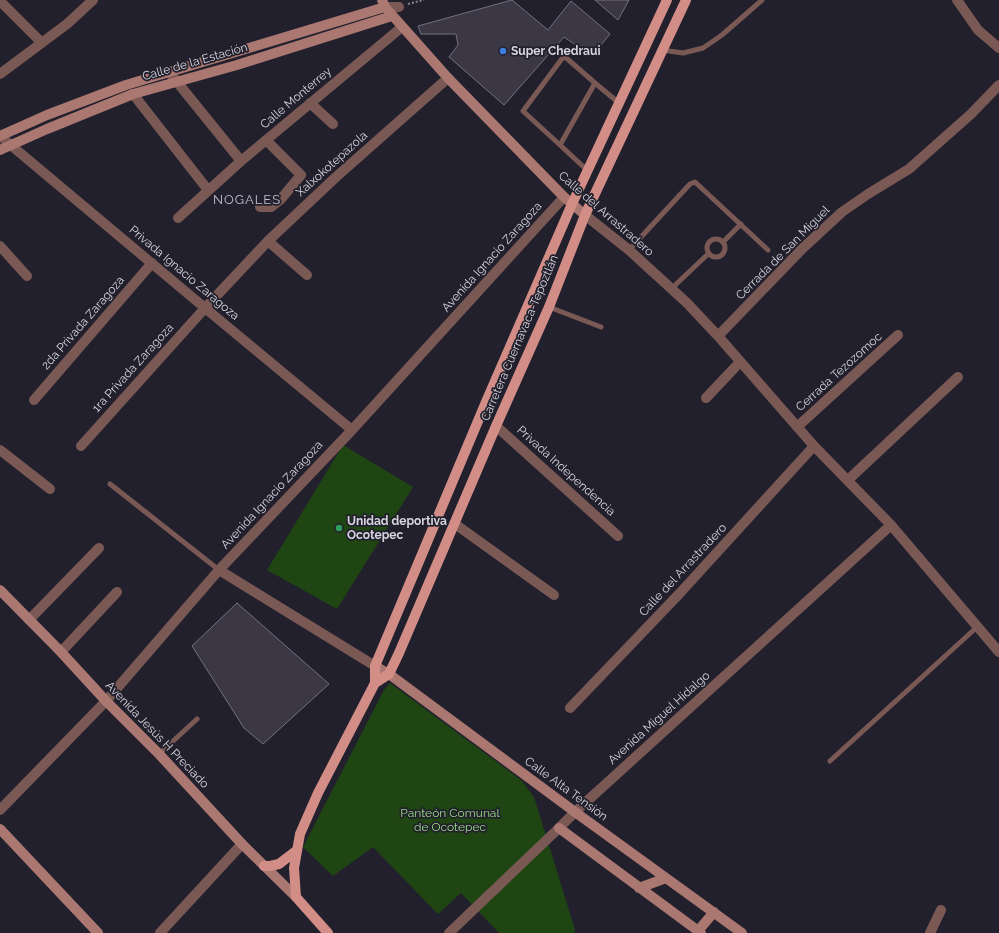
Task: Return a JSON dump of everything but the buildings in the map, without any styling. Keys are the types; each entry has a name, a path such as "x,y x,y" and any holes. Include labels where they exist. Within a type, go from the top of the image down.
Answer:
{"main road":[{"name":"Carretera Cuernavaca-Tepoztlán","path":"296,897 294,868 300,834 318,793 375,683 375,666 483,409 572,204 667,0"},
{"name":"Carretera Cuernavaca-Tepoztlán","path":"375,683 389,674 399,653 496,426 549,307 585,215 686,0"},
{"path":"264,866 280,864 296,851"},
{"path":"296,897 328,933"}],"street":[{"path":"957,0 978,30 999,48"},
{"path":"0,1 42,43"},
{"path":"0,74 67,24 91,1"},
{"name":"Calle de la Estación","path":"0,136 47,115 169,72 383,4 399,7"},
{"name":"Calle del Arrastradero","path":"383,4 448,78 564,197 629,250 687,303 718,336 814,446 891,525 999,652"},
{"path":"392,16 399,7"},
{"name":"Calle de la Estación","path":"0,150 133,94 237,65 392,16"},
{"name":"Calle Monterrey","path":"178,218 241,160 402,27"},
{"path":"169,72 241,160"},
{"name":"Xalxokotepazola","path":"205,308 268,241 336,177 448,78"},
{"name":"Cerrada de San Miguel","path":"718,336 803,248 842,212 909,169 971,114 999,85"},
{"path":"133,94 208,190"},
{"path":"310,103 333,124"},
{"name":"Privada Ignacio Zaragoza","path":"0,136 352,430"},
{"path":"260,207 271,207 301,175 266,140"},
{"name":"Avenida Ignacio Zaragoza","path":"0,810 106,701 219,570 352,430 564,197"},
{"path":"268,241 307,275"},
{"path":"0,246 27,276"},
{"name":"2da Privada Zaragoza","path":"34,400 152,263"},
{"name":"1ra Privada Zaragoza","path":"81,446 205,308"},
{"name":"Cerrada Tezozomoc","path":"797,427 898,335"},
{"path":"706,398 740,362"},
{"path":"848,480 958,377"},
{"name":"Privada Independencia","path":"496,426 618,536"},
{"name":"Calle del Arrastradero","path":"570,708 680,594 814,446"},
{"path":"0,450 50,489"},
{"path":"455,524 554,595"},
{"name":"Avenida Miguel Hidalgo","path":"448,933 575,812 891,525"},
{"path":"29,620 99,548"},
{"path":"219,570 375,666"},
{"name":"Avenida Jesús H Preciado","path":"0,590 159,754 242,844 296,897"},
{"path":"61,652 117,592"},
{"name":"Calle Alta Tensión","path":"375,666 389,674 575,812 742,933"},
{"path":"559,828 700,932 714,912"},
{"path":"0,829 98,933"},
{"path":"160,933 242,844"},
{"path":"639,888 666,878"},
{"path":"930,933 941,910"}],"lane":[{"path":"662,50 683,52 703,48 722,35 762,0"},
{"path":"588,171 523,111 564,56 619,103"},
{"path":"560,145 595,83"},
{"path":"629,250 690,184 695,182 768,250"},
{"path":"723,242 741,224"},
{"path":"715,239 723,242 725,250 720,257 716,258 708,254 706,246 708,242 715,239"},
{"path":"671,289 708,254"},
{"path":"549,307 601,327"},
{"path":"110,484 219,570"},
{"path":"830,761 977,627"},
{"path":"159,754 197,719"}],"path":[{"path":"399,7 424,0"}],"green space":[{"name":"Unidad deportiva Ocotepec","path":"343,445 413,487 337,609 267,570"},
{"name":"Panteón Comunal de Ocotepec","path":"390,683 521,780 534,797 575,930 574,933 499,933 461,893 438,914 373,847 333,876 303,847 384,690"}],"place":[{"name":"Super Chedraui","path":"503,51"},
{"name":"Unidad deportiva Ocotepec","path":"339,528"}],"district":[{"name":"NOGALES","path":"247,200"}]}
